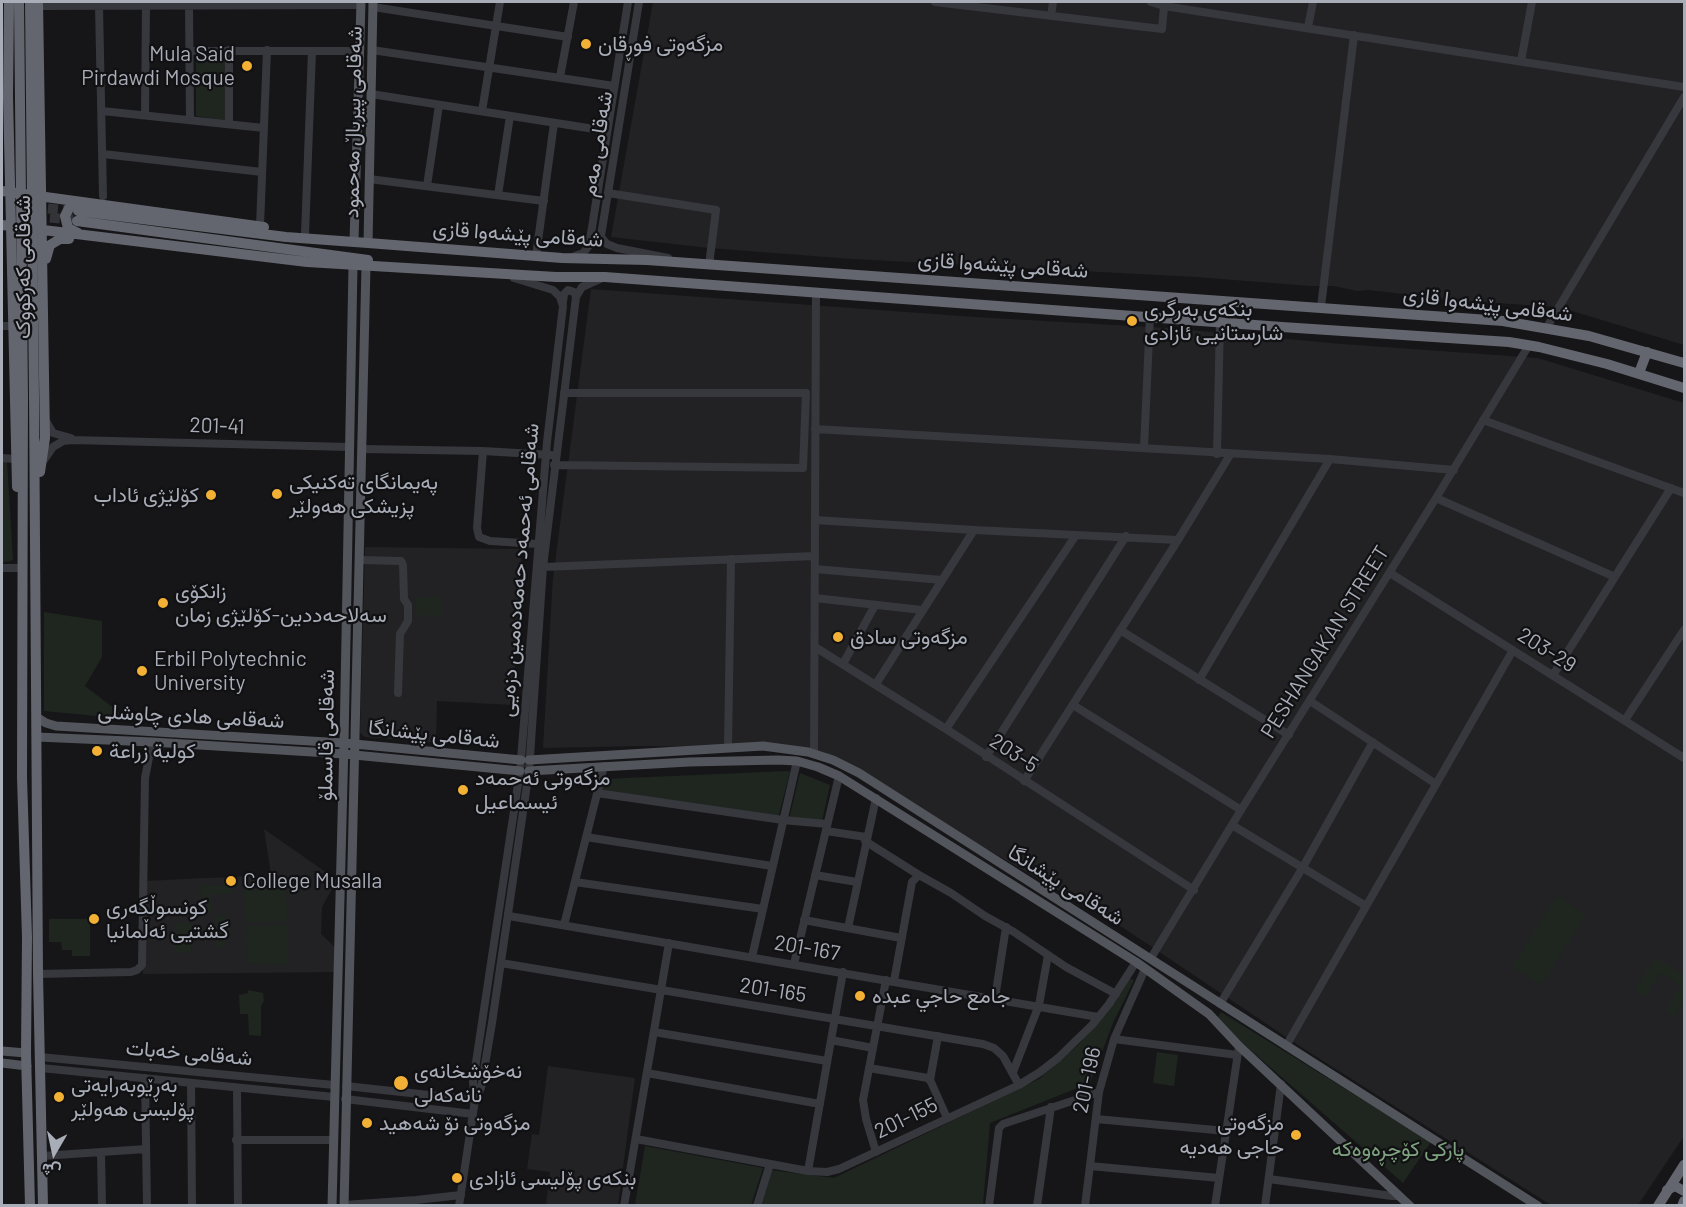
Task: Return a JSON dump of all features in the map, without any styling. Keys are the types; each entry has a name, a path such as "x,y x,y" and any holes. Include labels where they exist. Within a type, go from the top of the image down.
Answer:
{"highway":[{"name":"شەقامی کەرکووک","path":"9,2 5,96 10,156 6,177 9,194 6,231 10,241 14,326 15,459 18,498 29,532"},
{"name":"شەقامی کەرکووک","path":"19,2 29,396"},
{"name":"شەقامی کەرکووک","path":"35,3 29,532 38,718 38,974 43,1206"},
{"name":"شەقامی کەرکووک","path":"30,1206 21,1065 27,937 22,777 23,568 45,438 44,271 39,227 42,172 35,3"},
{"path":"9,142 14,158 26,163 37,158 41,140"},
{"path":"42,172 48,185 79,211"},
{"path":"9,194 39,227"},
{"name":"شەقامی پێشەوا قازی","path":"9,194 61,199 79,211 404,267"},
{"path":"7,225 41,198"},
{"path":"96,238 71,230 65,222 65,216 68,208 75,204 103,200"},
{"name":"شەقامی پێشەوا قازی","path":"79,211 103,200 354,242 562,258 687,263 1503,321 1589,336 1684,363"},
{"name":"شەقامی پێشەوا قازی","path":"79,211 286,237 309,236"},
{"name":"شەقامی پێشەوا قازی","path":"7,225 39,227 58,233 96,238 353,266 605,278 816,292 1529,345 1684,388"},
{"path":"44,271 47,250 55,241 96,238"},
{"path":"12,276 14,269 20,263 25,261 33,263 41,271 43,290"},
{"path":"1348,309 1355,312 1359,321 1357,327 1348,330"},
{"path":"1377,333 1371,329 1368,320 1371,314 1379,312"},
{"path":"1639,374 1647,352"},
{"path":"1658,1206 1684,1167"},
{"path":"1667,1190 1675,1186 1684,1191"}],"main road":[{"name":"شەقامی پیرباڵ مەحمود","path":"354,242 361,3"},
{"name":"شەقامی پیرباڵ مەحمود","path":"368,243 373,4"},
{"path":"355,211 369,212"},
{"name":"شەقامی قاسملۆ","path":"332,1206 344,754 353,266"},
{"name":"شەقامی قاسملۆ","path":"344,1205 366,266"},
{"path":"352,324 358,322 365,324"},
{"path":"347,532 360,533"},
{"name":"شەقامی هادی چاوشلی","path":"38,718 51,725 344,743"},
{"path":"51,725 49,731 51,736"},
{"path":"174,733 176,737 174,744"},
{"path":"189,734 187,739 189,744"},
{"name":"شەقامی هادی چاوشلی","path":"37,737 344,754"},
{"name":"شەقامی پێشانگا","path":"344,743 525,760 764,746 814,753 833,760 862,776 1209,1014 1238,1051 1281,1084 1410,1206"},
{"path":"688,749 689,762"},
{"name":"شەقامی پێشانگا","path":"344,754 525,770 778,760 797,761 818,767 857,786 1151,958 1538,1206"},
{"path":"525,760 533,765 525,770 515,768 516,764 525,760"},
{"path":"857,786 862,776"},
{"path":"1209,1014 1220,1004"},
{"path":"2,1051 21,1053"},
{"path":"2,1063 21,1065"}],"street":[{"path":"483,111 500,2"},
{"path":"560,77 574,2"},
{"name":"شەقامی مەم","path":"590,235 628,2"},
{"name":"شەقامی مەم","path":"601,237 639,2"},
{"path":"935,2 1162,29 1164,6"},
{"path":"1051,16 1053,2"},
{"path":"1152,2 1164,6 1684,87"},
{"path":"1308,27 1313,2"},
{"path":"1521,61 1532,2"},
{"path":"35,3 99,6 361,3"},
{"path":"373,4 568,37"},
{"path":"145,115 146,5"},
{"path":"189,5 190,120"},
{"path":"99,6 103,200"},
{"path":"1321,308 1354,35"},
{"path":"229,50 229,124"},
{"path":"260,226 267,50"},
{"path":"372,50 614,86"},
{"path":"190,51 360,51"},
{"path":"309,236 312,51"},
{"path":"371,94 607,131"},
{"path":"1547,327 1684,97"},
{"path":"426,186 439,105"},
{"path":"102,111 264,128"},
{"path":"498,195 510,116"},
{"path":"536,256 554,123"},
{"path":"103,154 262,172"},
{"path":"369,179 544,201"},
{"path":"608,193 716,210 709,265"},
{"path":"590,235 591,241 595,244 599,243 601,237"},
{"path":"562,258 585,252 589,246 590,235"},
{"path":"601,237 607,244 617,248 687,263"},
{"path":"489,273 532,282 553,290 560,297 563,306"},
{"path":"576,297 586,284 605,278"},
{"path":"563,306 564,294 567,291 572,291 576,297"},
{"path":"814,753 816,292"},
{"name":"شەقامی ئەحمەد حەمەدەمین دزەیی","path":"525,760 554,465 576,297"},
{"name":"شەقامی ئەحمەد حەمەدەمین دزەیی","path":"525,760 538,544 563,306"},
{"path":"1144,448 1150,316"},
{"path":"1217,454 1220,321"},
{"path":"2,326 14,326"},
{"name":"PESHANGAKAN STREET","path":"1151,958 1529,345"},
{"path":"554,465 803,468 806,393 564,393"},
{"name":"201-41","path":"44,412 48,426 53,433 85,440"},
{"path":"1483,420 1684,493"},
{"path":"815,429 1230,455 1330,459 1454,470"},
{"name":"201-41","path":"39,474 45,457 53,447 67,441 349,447"},
{"path":"362,449 483,451 555,456"},
{"path":"483,451 477,528 479,537 490,541 538,544"},
{"path":"1024,781 1230,455"},
{"path":"2,458 15,459"},
{"path":"1199,680 1330,459"},
{"path":"1553,675 1671,488"},
{"path":"1436,498 1615,577"},
{"path":"815,520 1178,540"},
{"path":"876,684 974,530"},
{"path":"946,729 1076,535"},
{"path":"986,756 1126,537"},
{"path":"543,567 815,556"},
{"path":"728,747 731,559"},
{"path":"360,560 401,561 403,565 404,599 408,605 408,621 400,634 398,693"},
{"path":"2,568 23,568"},
{"path":"815,569 942,580"},
{"name":"203-29","path":"1390,573 1684,758"},
{"path":"815,598 922,610"},
{"path":"843,664 875,605"},
{"path":"1120,630 1288,735"},
{"path":"1625,720 1684,630"},
{"name":"203-5","path":"815,647 1194,890"},
{"path":"1286,1046 1513,650"},
{"path":"1310,701 1436,784"},
{"path":"1073,705 1241,810"},
{"path":"38,974 131,972 142,965 145,777 152,742"},
{"path":"1220,1004 1303,867 1373,742"},
{"path":"752,957 797,761"},
{"path":"564,925 604,766"},
{"path":"459,1206 475,1100 482,1083 509,916 525,770"},
{"path":"475,1100 473,1082 525,770"},
{"path":"794,964 839,776"},
{"path":"597,793 827,827 866,839 984,916 1116,994"},
{"path":"848,928 876,798"},
{"path":"1233,825 1366,906"},
{"path":"586,837 772,866"},
{"path":"815,875 857,882"},
{"path":"876,1152 863,1106 877,1025 901,938 912,882 919,875"},
{"path":"575,882 762,909"},
{"name":"201-167","path":"509,916 1039,1005 1098,1017"},
{"path":"804,920 901,938"},
{"path":"995,998 1006,927"},
{"path":"624,1206 669,943"},
{"path":"1013,1072 1039,1005 1048,955"},
{"name":"201-155","path":"636,1139 808,1171 833,1171 1019,1085 1058,1058 1098,1017 1136,962"},
{"name":"201-165","path":"501,963 983,1044 994,1048 1003,1056 1019,1085"},
{"name":"201-196","path":"1084,1206 1099,1092 1114,1039 1145,969"},
{"path":"808,1171 843,972"},
{"path":"1127,975 1138,981"},
{"path":"654,1032 827,1061"},
{"path":"930,1080 938,1036"},
{"path":"1114,1039 1238,1051 1215,1206"},
{"path":"831,1040 873,1048"},
{"name":"شەقامی خەبات","path":"40,1062 334,1085"},
{"name":"شەقامی خەبات","path":"40,1062 145,1078 334,1097"},
{"path":"869,1068 926,1077 930,1080 947,1118"},
{"path":"647,1072 820,1104"},
{"path":"145,1078 147,1206"},
{"path":"284,1092 285,1080"},
{"path":"191,1083 192,1206"},
{"path":"1265,1206 1281,1084"},
{"path":"346,1086 475,1100"},
{"path":"237,1088 238,1206"},
{"path":"989,1206 999,1128 1003,1124 1099,1092"},
{"path":"345,1099 473,1114"},
{"path":"1037,1206 1051,1107"},
{"path":"1096,1119 1226,1131"},
{"path":"236,1140 333,1140"},
{"path":"42,1156 146,1149"},
{"path":"101,1152 102,1206"},
{"path":"757,1206 770,1164"},
{"path":"1090,1166 1220,1178"},
{"path":"1269,1179 1398,1196"},
{"path":"344,1205 416,1203 461,1195"}],"shaded area":[{"path":"653,2 1684,2 1684,345 1559,307 1464,301 1368,290 1357,291 1334,286 852,259 709,248 611,237"},
{"path":"591,289 975,317 1168,328 1342,344 1538,358 1684,403 1684,1136 1638,1205 1551,1205 1301,1047 1125,929 831,759 784,748 640,746 543,748 553,578"},
{"path":"365,547 520,549 522,571 512,705 437,701 436,743 365,737 360,733"},
{"path":"264,829 337,880 322,907 321,934 338,950 338,972 143,974 144,881 271,875"},
{"path":"548,1066 635,1078 618,1205 546,1205 550,1172 527,1169 532,1134 539,1135"}],"green space":[{"path":"226,57 225,120 196,116 196,58"},
{"path":"2,461 7,461 13,560 5,562 2,562"},
{"path":"416,597 442,597 442,616 415,615"},
{"path":"44,612 102,621 102,657 85,686 128,719 44,711"},
{"path":"790,772 778,818 602,790 605,779"},
{"path":"800,773 830,785 822,821 789,819"},
{"path":"232,884 233,894 211,894 211,912 201,912 200,886"},
{"path":"285,887 288,921 245,922 244,889"},
{"path":"1557,896 1586,915 1541,985 1512,967"},
{"path":"225,914 226,947 217,948 216,915"},
{"path":"49,919 90,919 90,956 72,956 72,950 62,950 61,942 49,942"},
{"path":"175,923 191,923 191,953 175,952"},
{"path":"288,925 288,965 247,963 246,926"},
{"path":"1655,959 1684,975 1684,1002 1674,1017 1665,1011 1681,986 1661,973 1645,997 1634,990"},
{"path":"1128,978 1134,980 1113,1023 1090,1083 990,1123 983,1205 759,1206 770,1170 834,1178 1039,1079 1078,1045 1116,1001"},
{"path":"248,990 263,993 261,1036 249,1035 248,1014 240,1014 239,995 248,993"},
{"name":"پارکی کۆچڕەوەکە","path":"1221,1012 1431,1142 1403,1183 1216,1020"},
{"path":"1157,1052 1178,1055 1174,1086 1153,1083"},
{"path":"645,1146 763,1168 751,1205 635,1205"}],"tunnel":[{"path":"33,207 74,211"},
{"path":"35,216 73,220"}],"place":[{"name":"مزگەوتی فوڕقان","path":"586,44"},
{"name":"Mula Said Pirdawdi Mosque","path":"247,66"},
{"name":"بنکەی بەرگری شارستانیی ئازادی","path":"1132,321"},
{"name":"پەیمانگای تەکنیکی پزیشکی هەولێر","path":"277,494"},
{"name":"کۆلێژی ئاداب","path":"211,495"},
{"name":"زانکۆی سەلاحەددین-کۆلێژی زمان","path":"163,603"},
{"name":"مزگەوتی سادق","path":"838,637"},
{"name":"Erbil Polytechnic University","path":"142,671"},
{"name":"كولية زراعة","path":"97,751"},
{"name":"مزگەوتی ئەحمەد ئیسماعیل","path":"463,790"},
{"name":"College Musalla","path":"231,881"},
{"name":"کونسوڵگەری گشتیی ئەڵمانیا","path":"94,919"},
{"name":"جامع حاجي عبده","path":"860,996"},
{"name":"نەخۆشخانەی نانەکەلی","path":"401,1083"},
{"name":"بەڕێوبەرایەتی پۆلیسی هەولێر","path":"59,1097"},
{"name":"مزگەوتی نۆ شەهید","path":"367,1123"},
{"name":"مزگەوتی حاجی هەدیە","path":"1296,1135"},
{"name":"بنکەی پۆلیسی ئازادی","path":"457,1178"}]}
